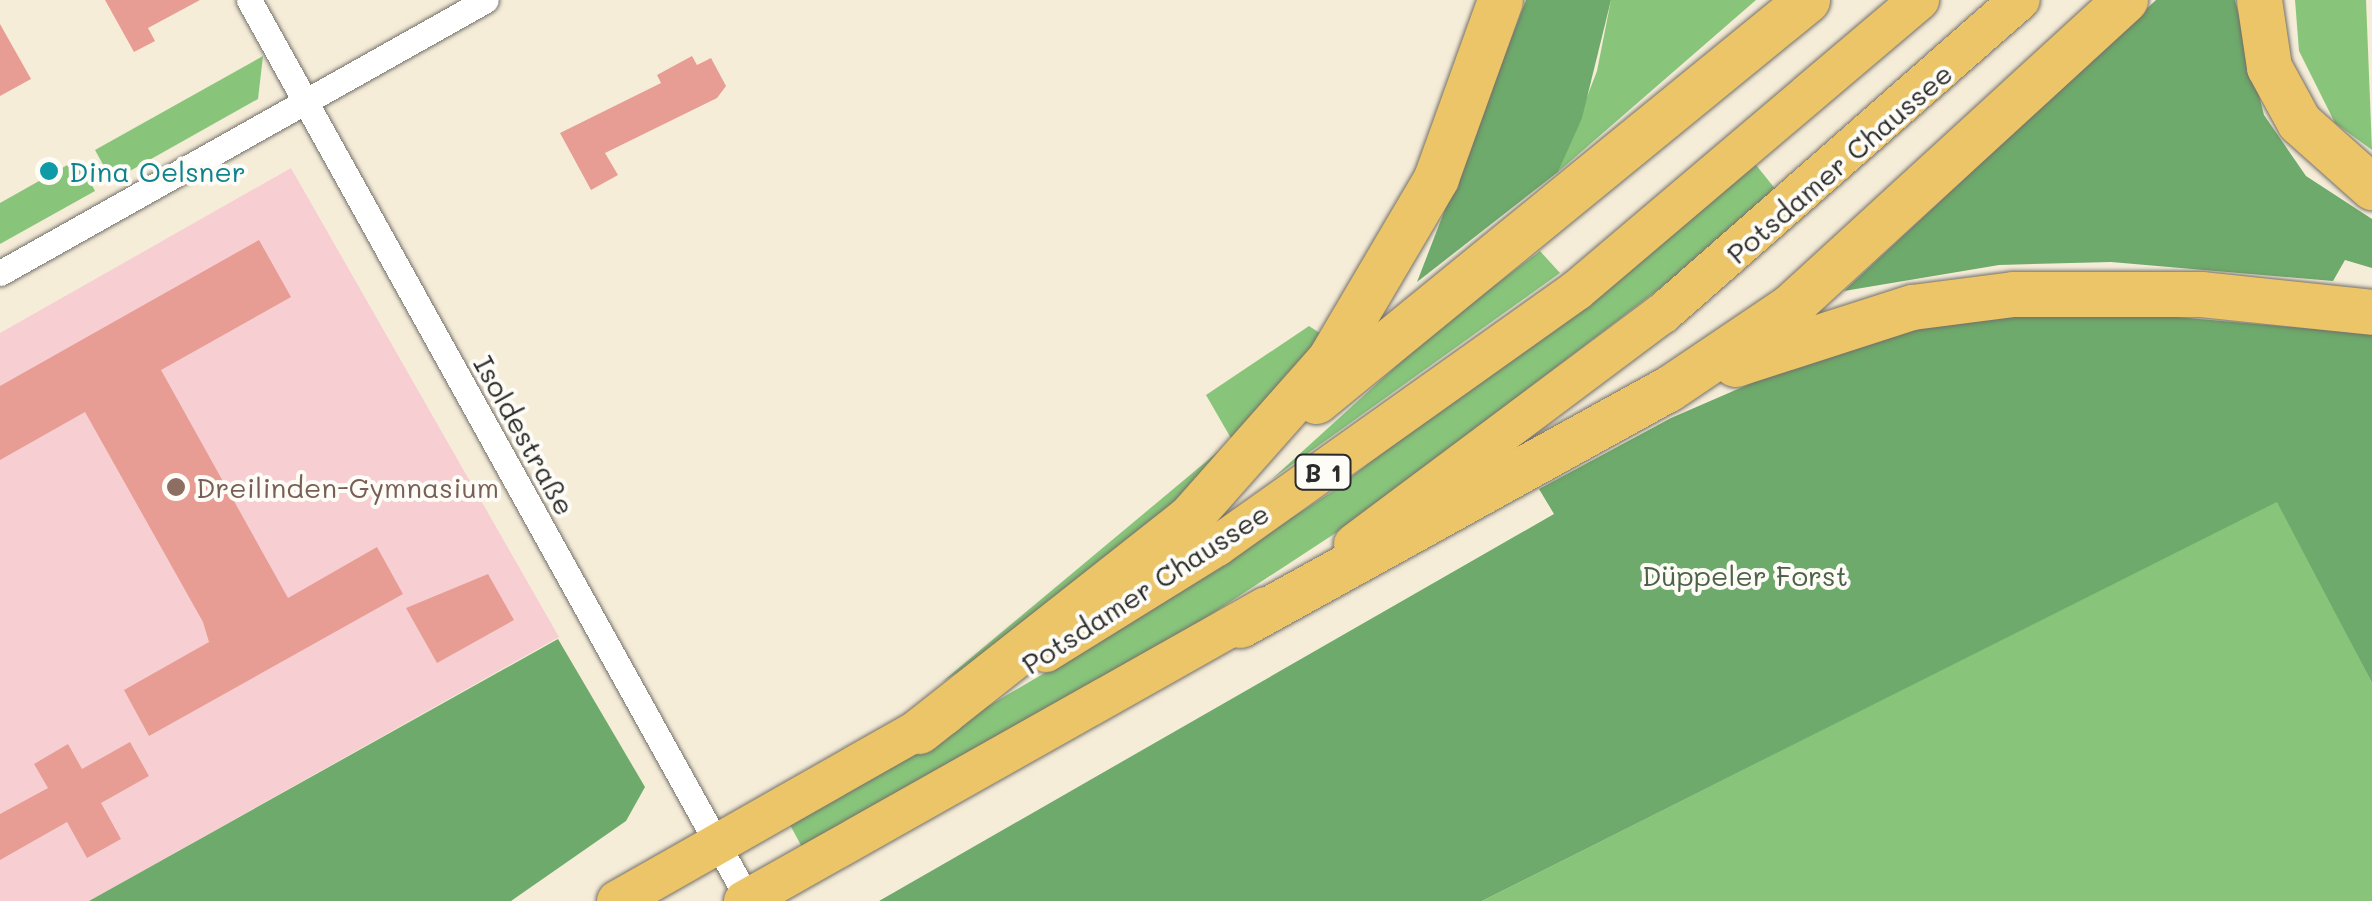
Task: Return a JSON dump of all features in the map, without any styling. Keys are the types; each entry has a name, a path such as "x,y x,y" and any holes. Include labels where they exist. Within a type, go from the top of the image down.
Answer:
{"highway":[{"path":"1260,446 1394,262 1436,178 1500,0"},
{"path":"919,731 1189,518 1260,446 1806,0"},
{"path":"1240,625 1668,389 1790,306 1918,198 2126,0"},
{"path":"2258,0 2269,67 2299,122 2372,187"},
{"path":"1668,389 1912,307 2013,294 2201,294 2372,312"}],"main road":[{"name":"Potsdamer Chaussee","path":"617,901 919,731 1217,546 1448,386 1708,186 1919,0"},
{"name":"Potsdamer Chaussee","path":"746,900 1240,625 1662,314 2020,0"}],"street":[{"name":"Isoldestraße","path":"249,0 746,900"},
{"path":"0,273 486,0"}],"shaded area":[{"path":"291,168 559,637 89,901 0,901 0,333"}],"green space":[{"path":"1526,0 1611,0 1582,118 1558,172 1417,282"},
{"path":"1611,0 1756,0 1558,172 1597,71"},
{"path":"2156,0 2235,0 2264,115 2306,176 2372,219 2372,268 2345,260 2333,281 2111,262 1999,265 1844,291"},
{"path":"2295,0 2366,0 2372,150 2335,123 2299,51"},
{"path":"263,56 258,99 112,181 95,150"},
{"path":"78,159 95,191 0,244 0,203"},
{"path":"1756,165 1781,196 1357,519 1175,638 803,849 789,823 1128,624 1333,491"},
{"path":"1540,251 1560,273 1272,479 1437,329"},
{"name":"Düppeler Forst","path":"2131,313 2372,334 2372,683 2277,502 1482,901 879,901 1554,514 1539,489 1671,418 1807,359 1906,331 2009,315"},
{"path":"1309,326 1326,337 1238,448 1004,644 942,682 1232,440 1206,395"},
{"path":"2278,501 2372,683 2372,901 1482,901"},
{"path":"558,639 645,787 626,821 511,901 89,901"}],"building":[{"path":"105,0 200,0 148,28 155,41 134,52"},
{"path":"0,24 31,79 0,96"},
{"path":"692,56 697,65 711,58 726,86 717,98 605,153 618,175 591,190 560,133 661,83 657,75"},
{"name":"Dreilinden-Gymnasium","path":"259,240 291,297 161,370 288,598 377,547 403,594 149,736 124,690 209,642 203,622 85,412 0,460 0,386"},
{"path":"488,574 514,620 437,663 406,608"},
{"path":"130,742 149,776 101,803 121,839 87,858 67,822 0,860 0,814 48,788 34,764 68,744 82,769"}],"place":[{"name":"Dina Oelsner","path":"49,171"},
{"name":"Dreilinden-Gymnasium","path":"176,487"}]}
